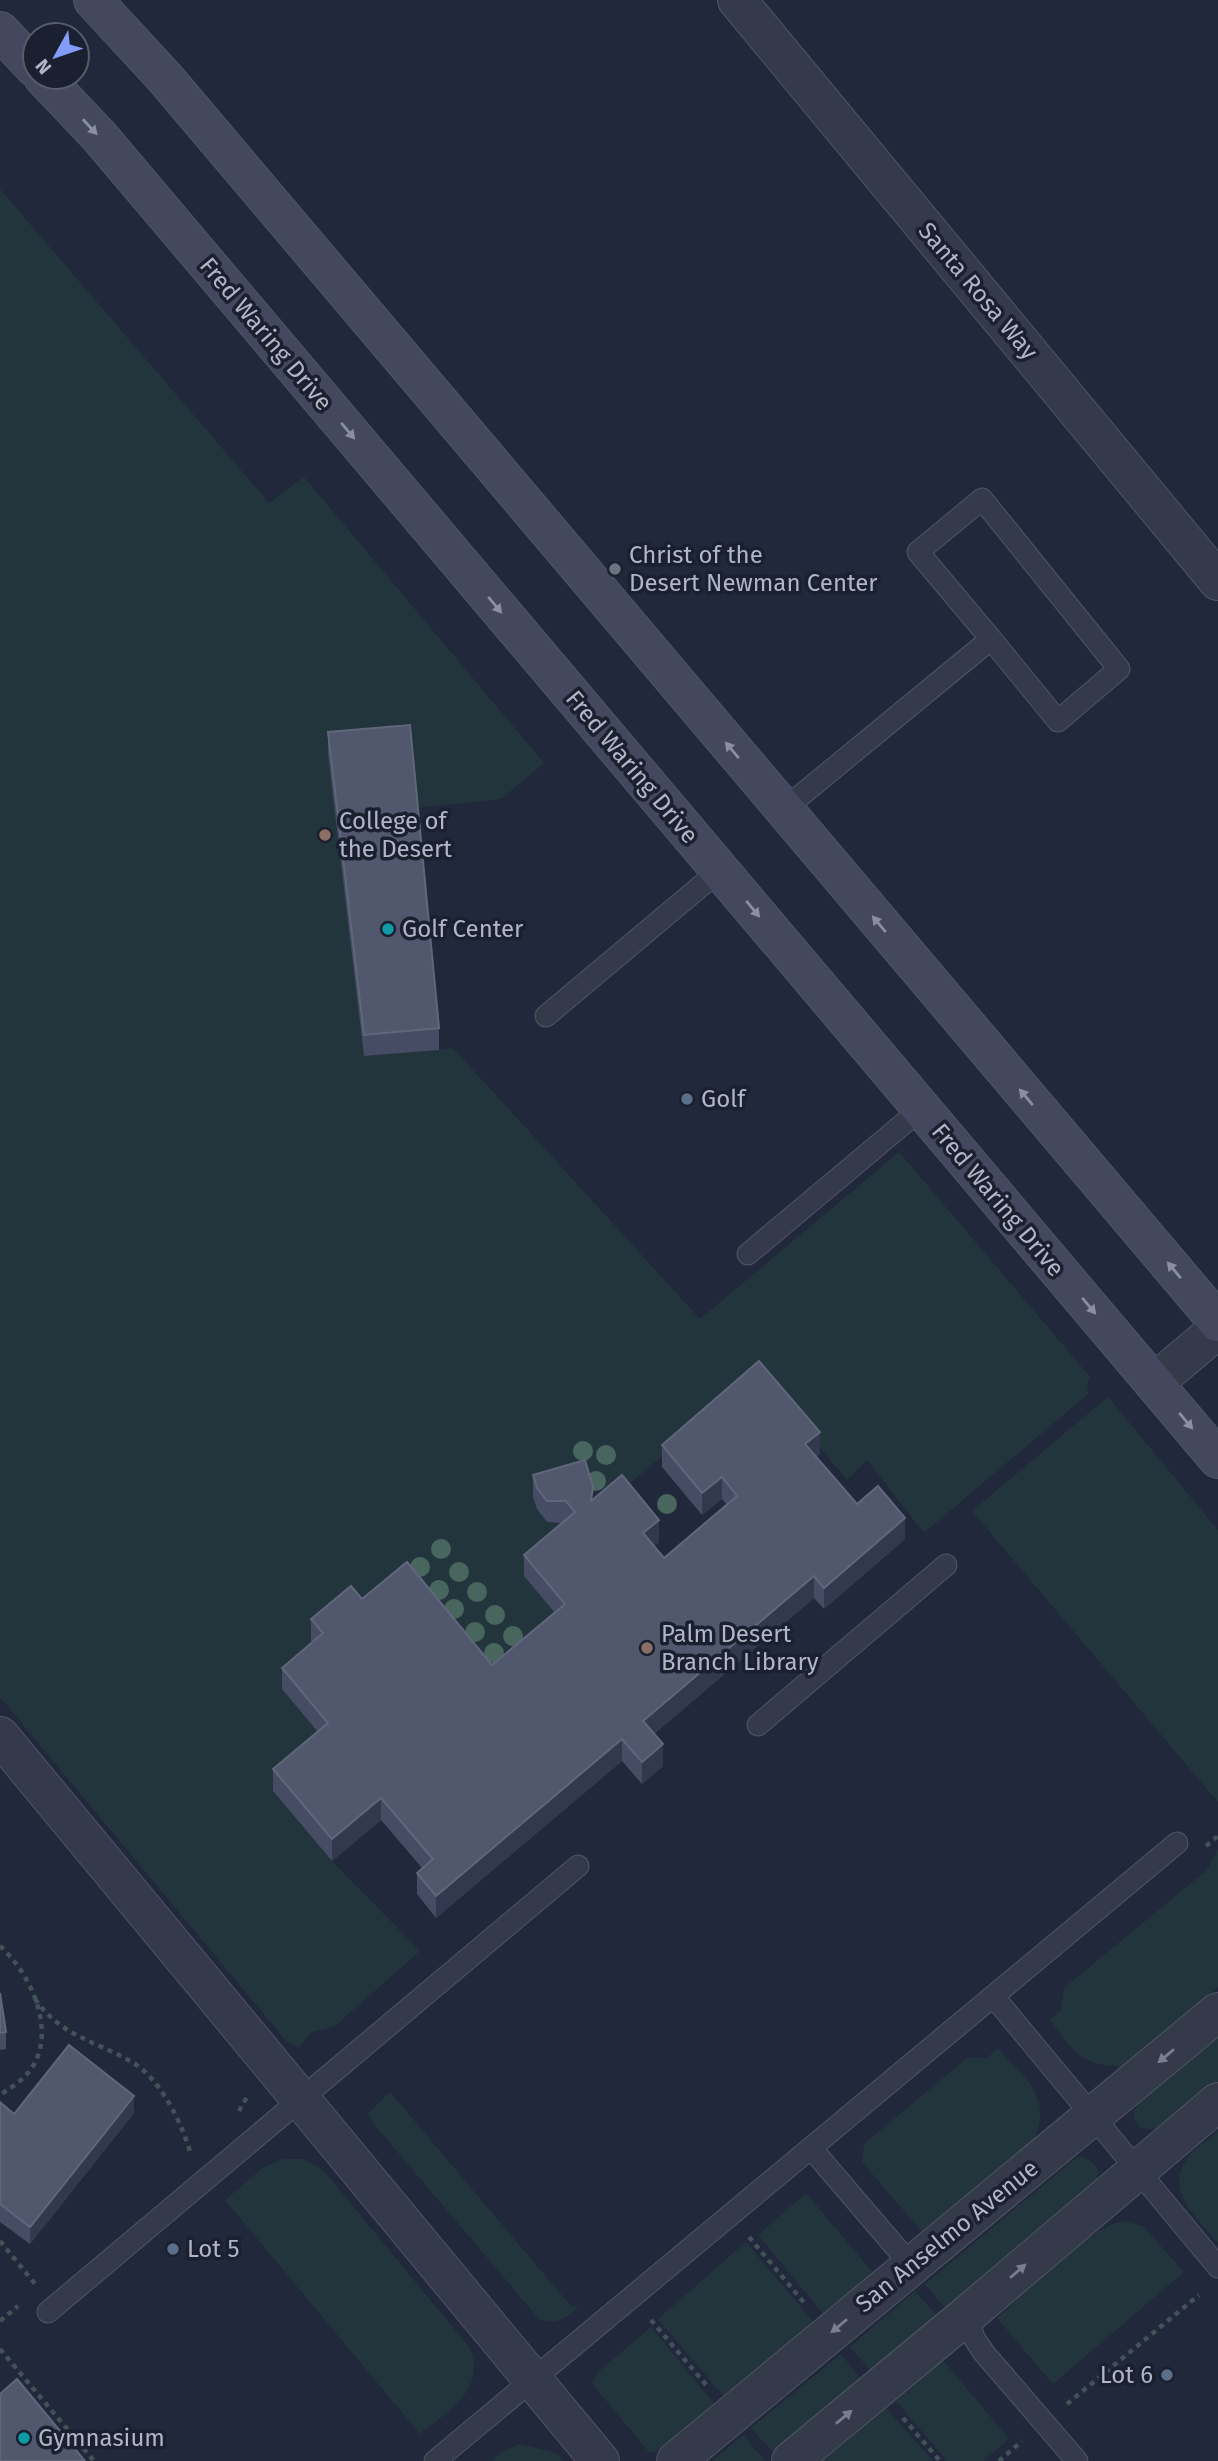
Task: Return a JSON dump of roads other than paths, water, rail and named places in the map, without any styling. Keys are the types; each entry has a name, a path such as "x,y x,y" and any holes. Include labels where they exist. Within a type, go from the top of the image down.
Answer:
{"main road":[{"path":"93,0 165,78 1218,1322"},
{"path":"0,31 21,53"},
{"name":"Fred Waring Drive","path":"56,91 99,136 1218,1459"}],"street":[{"name":"Santa Rosa Way","path":"737,0 1218,581"},
{"path":"1154,1383 1218,1329"},
{"path":"0,1736 600,2461"},
{"name":"San Anselmo Avenue","path":"676,2461 1218,2012"},
{"path":"791,2461 1218,2102"}],"lane":[{"path":"982,499 1119,669 1059,721 991,639 918,552 982,499"},
{"path":"783,810 991,639"},
{"path":"546,1016 720,870"},
{"path":"748,1255 921,1109"},
{"path":"758,1725 946,1564"},
{"path":"435,2461 1177,1843"},
{"path":"48,2312 579,1866"},
{"path":"993,1996 1218,2267"},
{"path":"811,2148 911,2265"},
{"path":"967,2315 974,2338 984,2353 1077,2461"}],"place":[{"name":"Christ of the Desert Newman Center","path":"615,569"},
{"name":"College of the Desert","path":"325,835"},
{"name":"Golf Center","path":"388,929"},
{"name":"Golf","path":"687,1099"},
{"name":"Palm Desert Branch Library","path":"647,1648"},
{"name":"Lot 5","path":"173,2249"},
{"name":"Lot 6","path":"1167,2375"},
{"name":"Gymnasium","path":"24,2438"}]}
